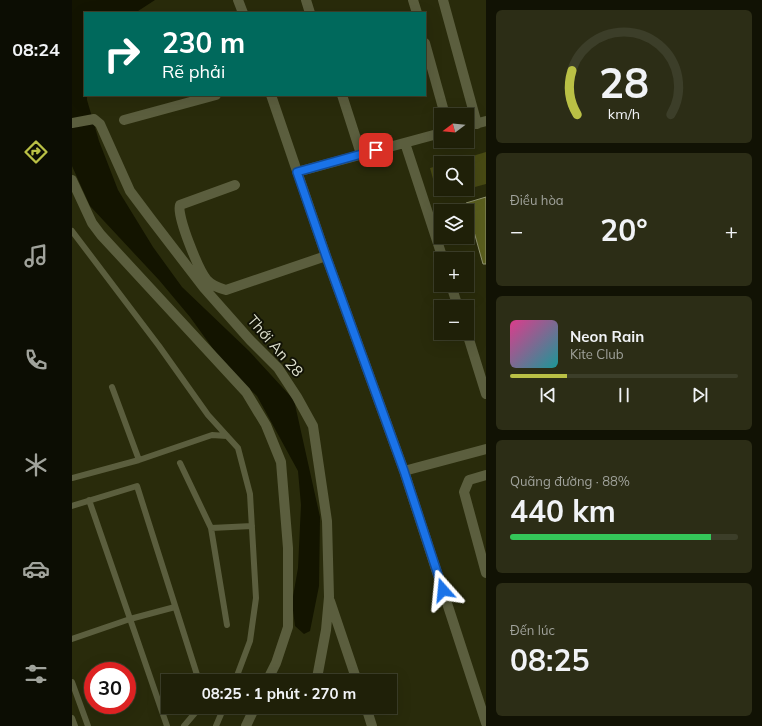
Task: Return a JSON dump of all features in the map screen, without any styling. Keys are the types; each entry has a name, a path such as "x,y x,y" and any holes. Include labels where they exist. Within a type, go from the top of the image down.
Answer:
{"street":[{"path":"238,0 243,12"},
{"path":"306,0 310,12"},
{"path":"413,0 416,12"},
{"path":"443,0 477,124"},
{"path":"426,48 443,108"},
{"path":"124,120 212,96"},
{"path":"271,96 326,256 404,471 486,723"},
{"path":"342,96 360,154"},
{"name":"Thới An 28","path":"72,123 94,118 100,124 120,172 134,196 204,288 250,340 278,368 297,397 313,426 327,521 329,597 326,630 318,674"},
{"path":"297,172 434,135"},
{"path":"406,143 441,252"},
{"path":"72,180 92,223 246,392 266,425 281,462 288,548 288,627 270,674"},
{"path":"235,185 180,205 179,208 182,224 194,255 204,276 214,286 226,290 326,256"},
{"path":"468,340 486,394"},
{"path":"404,471 486,449"},
{"path":"486,475 469,480 464,492 486,573"},
{"path":"329,597 355,674"},
{"path":"246,726 252,714"},
{"path":"368,714 372,726"}],"lane":[{"path":"72,232 159,346 208,415 238,448 250,494 256,598 250,641 238,674"},
{"path":"112,387 138,460"},
{"path":"72,478 138,460 212,435 227,436"},
{"path":"180,463 211,528 227,626"},
{"path":"72,506 138,486 197,674"},
{"path":"88,500 167,726"},
{"path":"211,528 252,526"},
{"path":"72,639 130,619 175,607"},
{"path":"72,682 88,726"},
{"path":"184,726 193,714"},
{"path":"216,726 221,714"},
{"path":"72,718 75,726"}],"shaded area":[{"path":"72,0 155,0 137,12 84,12 84,96 87,96 99,141 118,190 153,247 182,287 249,351 294,400 320,517 319,586 310,631 304,634 295,626 292,602 298,568 301,505 298,471 257,396 227,368 190,317 159,280 90,206 72,166"},
{"path":"486,152 486,184 474,187 474,156 473,156"},
{"path":"434,167 434,182 430,168"}],"building":[{"path":"486,197 486,264 483,264 474,232 474,204 466,203"}],"route":[{"path":"376,150 297,172 404,471 443,590"}]}
